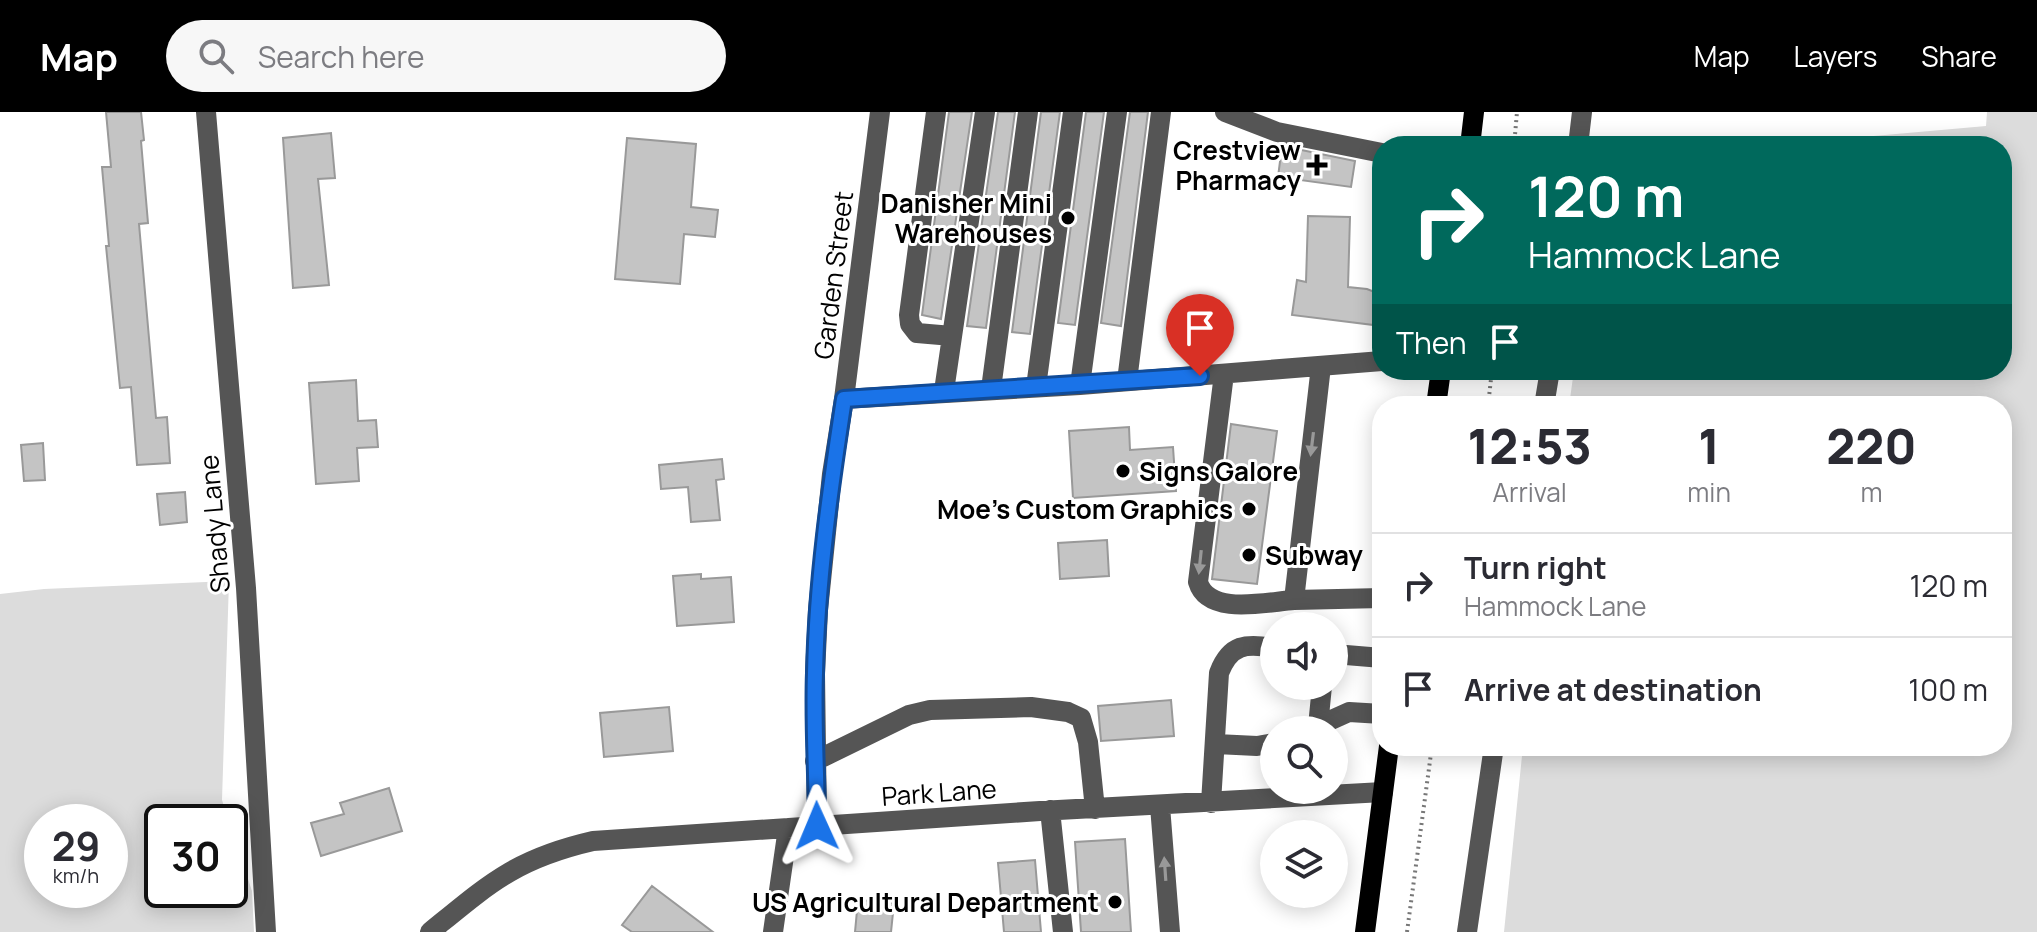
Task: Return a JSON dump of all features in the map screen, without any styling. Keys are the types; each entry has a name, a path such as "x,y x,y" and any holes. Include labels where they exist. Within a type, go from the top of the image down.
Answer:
{"main road":[{"path":"1471,136 1474,112"},
{"path":"1365,932 1388,756"}],"street":[{"name":"Shady Lane","path":"206,112 246,588 266,932"},
{"name":"Garden Street","path":"817,826 818,610 832,474 880,112"},
{"path":"936,112 909,315 910,324 917,333 952,336"},
{"path":"944,391 985,112"},
{"path":"991,389 1028,112"},
{"path":"1036,387 1073,112"},
{"path":"1080,385 1117,112"},
{"path":"1127,381 1161,112"},
{"path":"1225,112 1277,132 1372,151"},
{"path":"1579,136 1582,112"},
{"path":"844,399 1080,385 1372,362"},
{"path":"1294,600 1321,366"},
{"path":"1224,374 1198,582 1201,591 1209,599 1223,604 1372,598"},
{"path":"1211,803 1219,673 1225,656 1236,649 1260,646"},
{"path":"1348,655 1372,657"},
{"path":"815,761 909,715 930,710 1031,707 1068,712 1081,718 1088,742 1095,809"},
{"path":"1340,716 1349,712 1372,713"},
{"path":"1216,744 1260,745"},
{"path":"1467,932 1493,756"},
{"name":"Park Lane","path":"430,932 500,876 553,850 593,841 1050,810 1383,792"},
{"path":"1160,806 1170,932"},
{"path":"1050,810 1063,932"},
{"path":"773,932 788,828"}],"path":[{"path":"1515,136 1517,112"},
{"path":"1407,932 1431,756"}],"shaded area":[{"path":"1987,112 2037,112 2037,932 1504,932 1522,756 2012,756 2012,396 1570,396 1573,380 2012,380 2012,136 1874,136 1986,126"},
{"path":"229,581 223,804 144,804 144,908 248,908 248,879 252,891 254,932 0,932 0,594 44,589"}],"building":[{"path":"106,112 141,112 148,223 139,224 156,418 167,417 170,463 137,465 131,387 120,388 106,246 109,246 102,167 111,167"},
{"path":"949,112 972,112 941,319 922,315"},
{"path":"998,112 1015,112 986,328 967,326"},
{"path":"1041,112 1060,112 1030,334 1012,332"},
{"path":"1086,112 1104,112 1075,325 1058,323"},
{"path":"1130,112 1148,112 1121,326 1101,323"},
{"path":"331,133 335,178 318,179 329,285 293,288 283,138"},
{"path":"627,138 696,144 691,207 718,210 715,237 684,234 680,284 615,279"},
{"name":"Crestview Pharmacy","path":"1282,146 1355,161 1351,187 1278,177"},
{"path":"1308,216 1350,217 1348,287 1372,291 1372,325 1292,315 1297,280 1306,282"},
{"path":"356,380 358,421 376,420 378,447 357,448 359,481 316,484 309,383"},
{"path":"1231,424 1277,431 1257,584 1212,579"},
{"name":"Signs Galore","path":"1129,427 1130,450 1173,447 1176,491 1073,498 1069,431"},
{"path":"43,443 45,480 24,481 21,445"},
{"path":"722,459 724,479 716,480 720,520 691,522 688,487 661,489 659,465"},
{"path":"185,492 187,522 160,525 157,494"},
{"path":"1107,540 1109,576 1060,579 1058,543"},
{"path":"701,574 701,579 731,577 734,622 677,626 673,576"},
{"path":"1171,700 1174,736 1101,741 1098,706"},
{"path":"669,707 673,751 604,757 600,713"},
{"path":"389,788 402,831 321,856 311,823 344,814 340,803"},
{"path":"1125,839 1131,932 1081,932 1075,842"},
{"path":"1035,860 1041,932 1004,932 998,863"},
{"path":"652,886 713,932 632,932 622,925"},
{"path":"858,900 894,903 891,932 855,932"}],"place":[{"name":"Crestview Pharmacy","path":"1317,165"},
{"name":"Danisher Mini Warehouses","path":"1068,218"},
{"name":"Signs Galore","path":"1123,471"},
{"name":"Moe's Custom Graphics","path":"1249,509"},
{"name":"Subway","path":"1249,555"},
{"name":"US Agricultural Department","path":"1115,902"}],"route":[{"path":"817,826 815,674 818,610 832,474 844,399 1200,376"}]}
